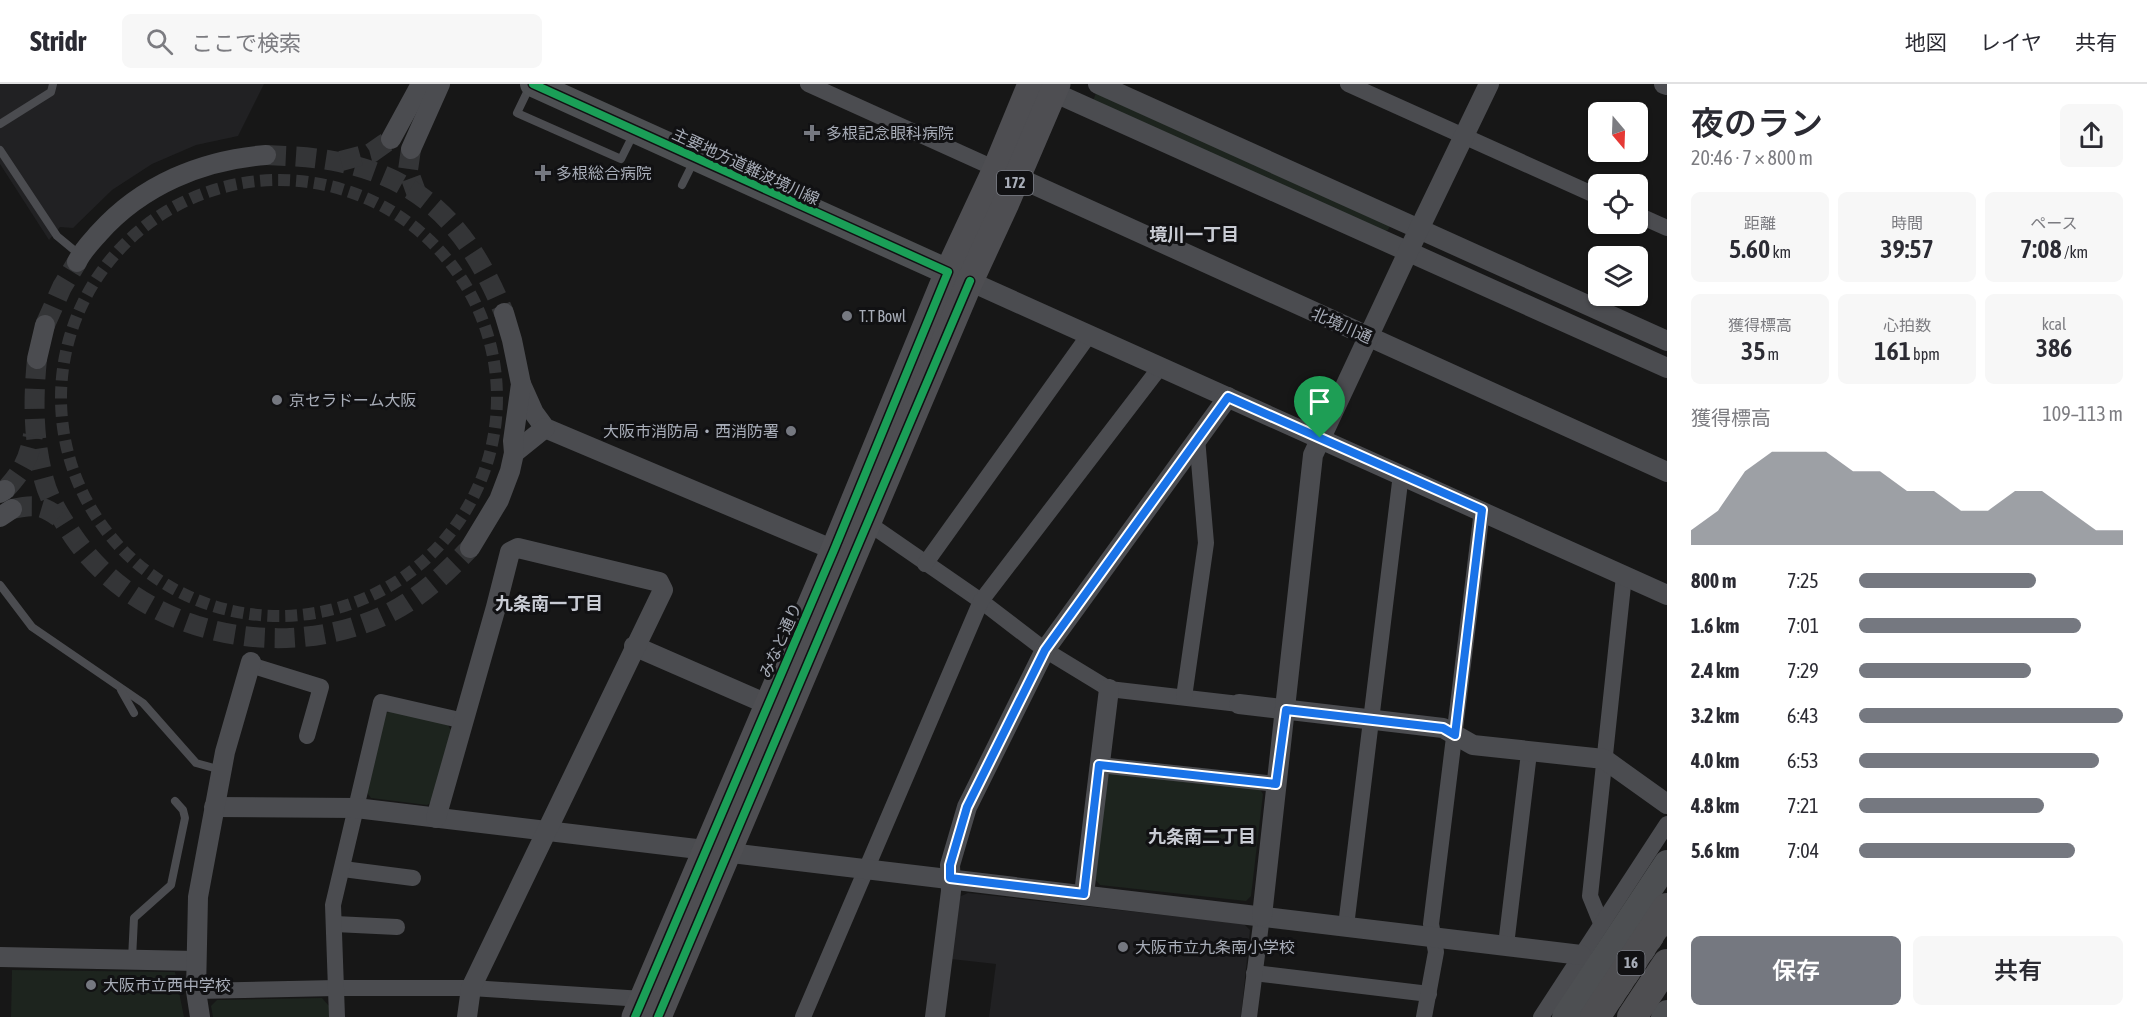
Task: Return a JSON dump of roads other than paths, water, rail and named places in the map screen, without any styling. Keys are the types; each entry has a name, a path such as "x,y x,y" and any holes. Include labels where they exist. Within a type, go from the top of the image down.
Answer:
{"highway":[{"name":"みなと通り","path":"717,851 767,705 834,550 1047,87"},
{"name":"みなと通り","path":"652,1013 717,851 868,523 959,276"},
{"name":"16","path":"1595,1017 1667,908"},
{"name":"16","path":"1632,1017 1667,965"}],"main road":[{"name":"主要地方道難波境川線","path":"532,84 959,276"},
{"path":"1565,1017 1592,957 1667,862"}],"street":[{"path":"391,140 421,84"},
{"path":"411,149 440,84"},
{"path":"808,84 1006,173"},
{"path":"1098,84 1667,341"},
{"path":"1348,84 1588,192"},
{"path":"1249,1017 1313,460 1320,438 1489,84"},
{"path":"1047,87 1667,368"},
{"path":"78,258 117,214 162,184 215,163 266,155"},
{"name":"北境川通","path":"1006,173 1667,472"},
{"path":"1648,219 1667,228"},
{"path":"959,276 1667,595"},
{"path":"504,313 514,347 521,384 534,413 545,428 834,550"},
{"path":"37,359 45,325"},
{"path":"925,564 1089,335"},
{"path":"803,1017 981,602 1161,366"},
{"path":"470,548 499,500 510,471 521,384"},
{"path":"935,1017 951,891 950,865 967,807 1045,650 1228,397"},
{"path":"514,453 545,428"},
{"path":"1184,697 1206,543 1197,438"},
{"path":"1346,926 1401,474"},
{"path":"1424,1017 1436,952 1431,924 1482,510"},
{"path":"868,523 1045,650 1109,688 1443,728 1473,745 1529,753 1604,759 1667,804"},
{"path":"436,818 510,552 518,548 659,582 663,590 471,988 467,1017"},
{"path":"1601,923 1590,896 1624,576"},
{"path":"634,646 767,705"},
{"path":"200,1017 196,991 198,897 230,732 251,664 321,687 307,736"},
{"path":"1084,894 1109,688"},
{"path":"337,1017 333,905 381,702 464,721"},
{"path":"1506,945 1529,753"},
{"path":"1099,765 1276,784"},
{"path":"214,807 356,808 1667,965"},
{"path":"1541,1017 1592,957 1601,923 1667,824"},
{"path":"343,869 413,878"},
{"path":"334,924 397,927"},
{"path":"0,957 196,961"},
{"path":"1254,973 1429,994"},
{"path":"196,991 471,988 652,1013"}],"lane":[{"path":"0,124 51,92 53,84"},
{"path":"0,150 57,237 78,258"},
{"path":"682,185 696,158"},
{"path":"0,585 32,627 143,703 196,763 222,770"},
{"path":"119,687 134,713"},
{"path":"132,959 134,918 171,885 185,818 183,810 175,801"}],"tunnel":[{"path":"341,161 371,153 391,139"},
{"path":"411,149 408,170 416,192"},
{"path":"266,155 312,158 370,170 397,182 421,197 442,214 477,258 504,313"},
{"path":"279,180 321,185 362,197 400,217 433,244 460,277 480,315 492,356 497,398 492,440 480,481 460,519 433,552 400,579 362,599 321,611 279,616 237,611 196,599 158,579 125,552 98,519 78,481 66,440 61,398 66,356 78,315 98,277 125,244 158,217 196,197 237,185 279,180"},
{"path":"45,325 62,287 77,262"},
{"path":"37,359 36,435 40,465 52,502 73,536 101,570 135,597 173,617 215,631 258,637 301,637 344,630 397,609 420,594 470,548"},
{"path":"5,490 24,465 33,435"},
{"path":"12,509 27,506 38,507 61,519"}],"railway":[{"path":"1610,1017 1667,932"}],"place":[{"name":"多根記念眼科病院","path":"812,133"},
{"name":"多根総合病院","path":"543,173"},
{"name":"T.T Bowl","path":"847,316"},
{"name":"京セラドーム大阪","path":"277,400"},
{"name":"大阪市消防局・西消防署","path":"791,431"},
{"name":"大阪市立九条南小学校","path":"1123,947"},
{"name":"大阪市立西中学校","path":"91,985"}],"district":[{"name":"境川一丁目","path":"1194,235"},
{"name":"九条南一丁目","path":"549,604"},
{"name":"九条南二丁目","path":"1202,837"}]}
